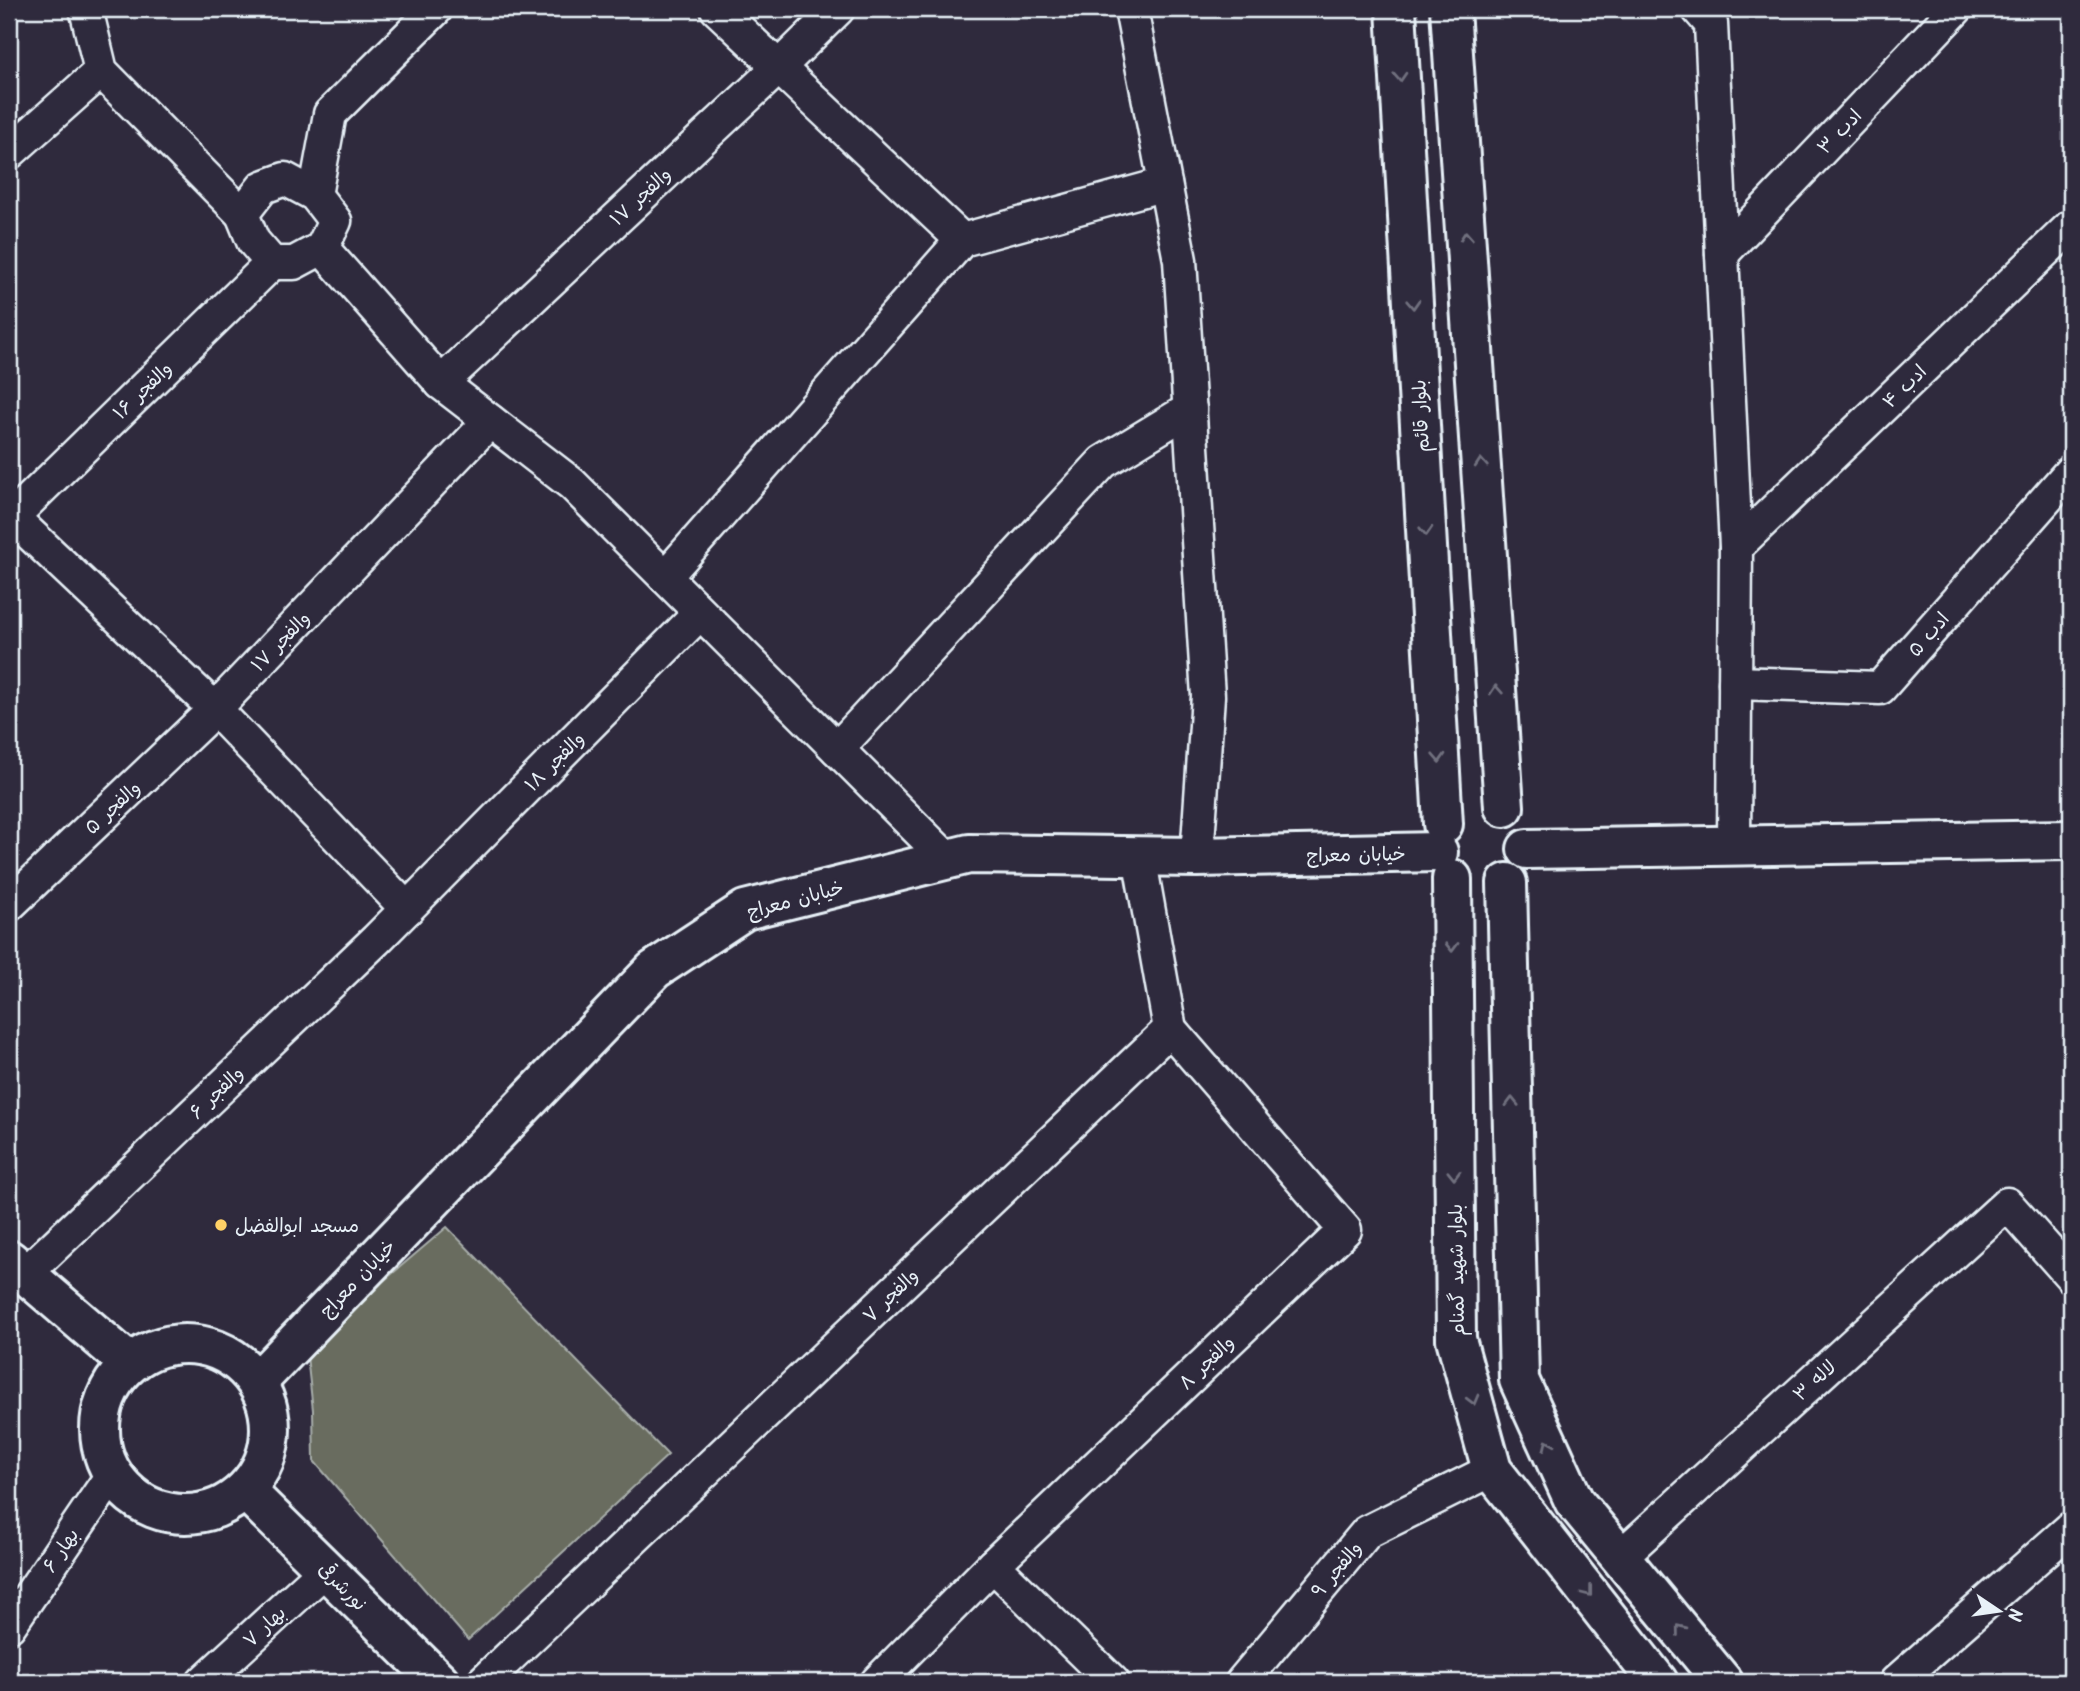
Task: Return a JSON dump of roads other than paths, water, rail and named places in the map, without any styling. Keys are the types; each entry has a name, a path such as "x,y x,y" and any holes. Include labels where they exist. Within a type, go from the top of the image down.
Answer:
{"main road":[{"name":"بلوار قائم","path":"1396,9 1444,852"},
{"path":"1450,9 1504,807"},
{"path":"1488,801 1504,807 1517,817 1525,832 1527,849 1521,868 1507,883 1489,890 1469,889 1444,852 1454,810 1470,802 1488,801"},
{"path":"1527,849 2071,840"},
{"name":"خیابان معراج","path":"257,1382 654,970 745,910 970,853 1197,857 1444,852"},
{"name":"بلوار شهید گمنام","path":"1444,852 1456,1339 1492,1470 1652,1680"},
{"path":"1507,883 1519,1380 1574,1501 1723,1682"},
{"path":"17,1267 129,1363"},
{"path":"183,1343 212,1347 237,1360 257,1382 268,1409 270,1438 262,1466 245,1490 225,1505 200,1514 175,1514 150,1508 129,1494 112,1475 102,1452 99,1428 103,1404 113,1382 129,1363 154,1349 183,1343"},
{"name":"نورشرقی","path":"245,1490 440,1682"}],"street":[{"path":"86,9 101,71 242,214 253,241 272,263 294,263 322,248 335,221 315,195 285,180 263,187 242,214"},
{"path":"315,195 330,114 436,9"},
{"path":"717,9 962,240"},
{"name":"والفجر ۱۷","path":"441,383 838,9"},
{"path":"1131,9 1180,260 1208,696 1197,857"},
{"path":"1698,9 1711,24 1736,547 1734,846"},
{"name":"ادب ۳","path":"1722,254 1956,9"},
{"path":"9,153 101,71"},
{"path":"665,577 962,240 1165,184"},
{"name":"ادب ۴","path":"1736,547 2071,226"},
{"path":"322,248 441,383 572,484 947,859"},
{"name":"والفجر ۱۶","path":"10,517 272,263"},
{"path":"837,749 1103,462 1189,409"},
{"name":"والفجر ۱۷","path":"215,709 490,421"},
{"name":"ادب ۵","path":"1735,683 1880,688 2071,471"},
{"path":"10,517 215,709 407,909"},
{"name":"والفجر ۱۸","path":"407,909 700,613"},
{"name":"والفجر ۵","path":"9,905 215,709"},
{"path":"1139,856 1170,1029"},
{"name":"والفجر ۶","path":"17,1267 407,909"},
{"name":"والفجر ۸","path":"877,1682 993,1565 1345,1230 1170,1029"},
{"name":"والفجر ۷","path":"483,1682 1170,1029"},
{"name":"لاله ۳","path":"1620,1557 2007,1204 2071,1276"},
{"name":"والفجر ۹","path":"1242,1682 1367,1532 1492,1470"},
{"name":"بهار ۶","path":"9,1626 112,1475"},
{"path":"1896,1682 2071,1528"},
{"path":"993,1565 1113,1682"},
{"name":"بهار ۷","path":"203,1682 326,1569"}],"place":[{"name":"مسجد ابوالفضل","path":"221,1225"}]}
